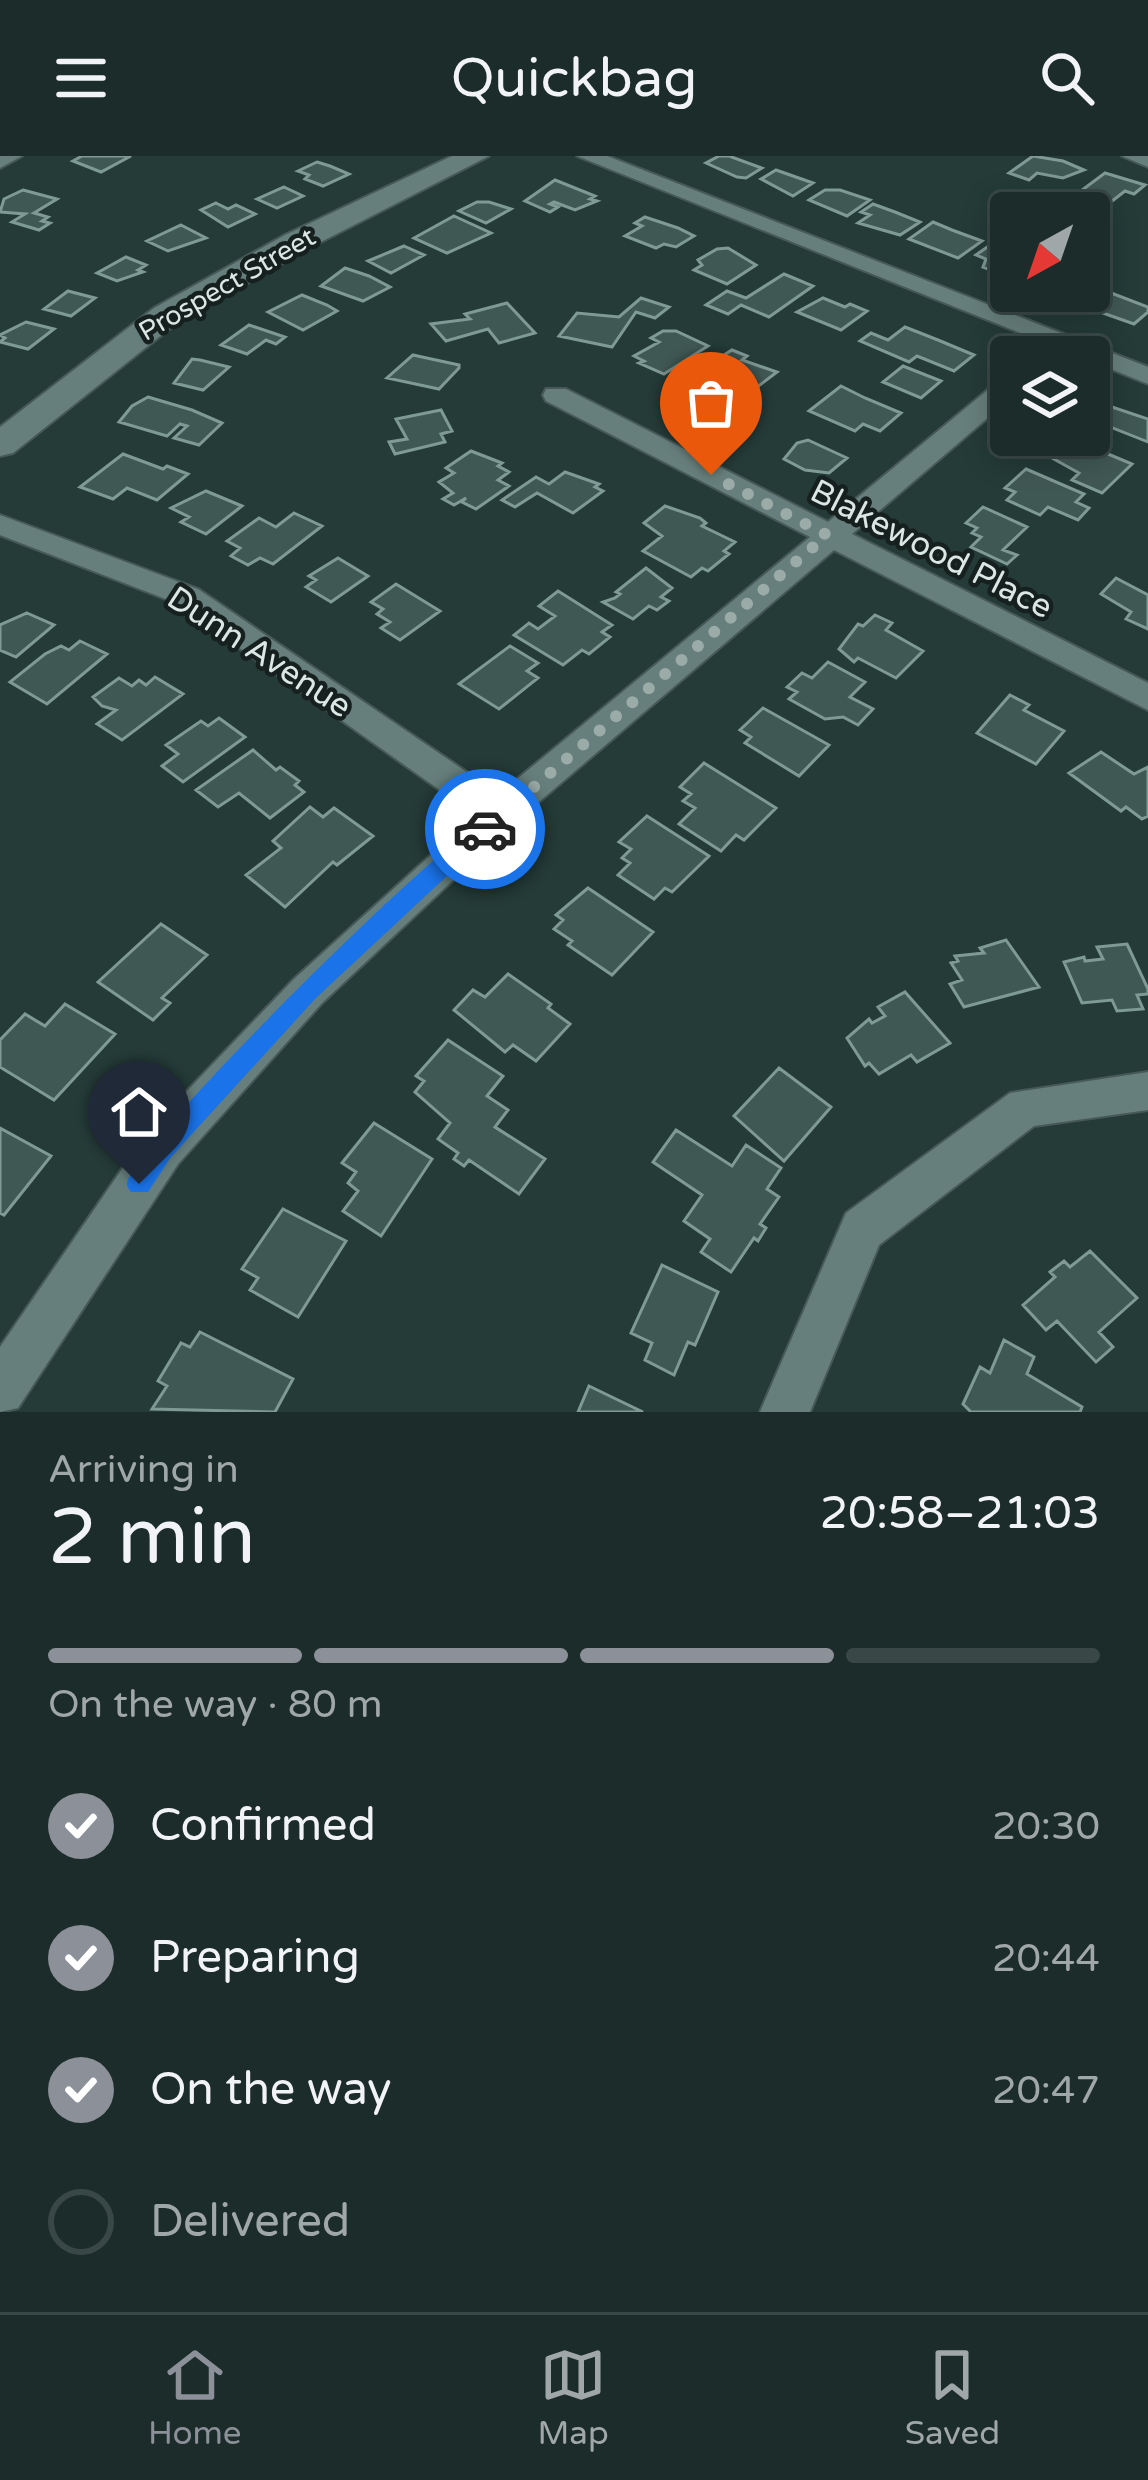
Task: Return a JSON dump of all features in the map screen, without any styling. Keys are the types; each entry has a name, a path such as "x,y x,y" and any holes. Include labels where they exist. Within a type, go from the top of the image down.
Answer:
{"street":[{"path":"0,162 11,156"},
{"name":"Prospect Street","path":"0,445 166,315 296,242 475,156"},
{"path":"588,156 1022,336"},
{"path":"1133,156 1148,161"},
{"path":"1110,365 1148,376"},
{"name":"Blakewood Place","path":"556,395 1148,698"},
{"path":"0,1390 162,1149 308,991 500,814 990,401"},
{"name":"Dunn Avenue","path":"0,524 187,596 500,814"},
{"path":"785,1412 862,1229 1025,1107 1148,1091"}],"building":[{"path":"82,156 131,156 101,172 73,161"},
{"path":"719,156 762,168 746,178 737,177 706,163"},
{"path":"1033,156 1084,170 1063,178 1037,173 1029,180 1009,173"},
{"path":"317,162 349,174 323,186 298,171"},
{"path":"776,170 813,183 793,196 761,179"},
{"path":"1105,173 1145,185 1134,194 1125,191 1110,203 1110,192 1079,192"},
{"path":"555,180 597,201 575,210 554,202 550,204 558,207 550,212 525,201"},
{"path":"284,187 303,196 277,208 257,199"},
{"path":"23,190 57,199 34,213 48,217 42,221 50,223 39,230 12,222 25,214 0,212 4,199"},
{"path":"825,190 870,200 847,216 809,200"},
{"path":"477,202 511,209 486,223 459,211"},
{"path":"216,203 255,214 228,227 201,210"},
{"path":"873,204 920,222 900,235 858,223 870,215 861,212"},
{"path":"454,216 491,233 447,253 414,238"},
{"path":"645,217 694,236 676,247 656,248 625,236 642,226 635,223"},
{"path":"933,222 982,241 958,258 909,239"},
{"path":"181,225 206,238 168,251 147,241"},
{"path":"990,245 990,270 983,267 986,259 976,255"},
{"path":"404,246 424,255 391,273 368,261"},
{"path":"728,248 756,265 727,284 694,270 702,265 698,260"},
{"path":"126,257 146,265 138,270 143,272 117,281 97,273"},
{"path":"345,268 390,287 363,301 321,286"},
{"path":"784,274 813,286 769,317 741,305 728,314 706,305 727,291 746,298"},
{"path":"68,291 95,298 71,316 44,309"},
{"path":"1110,293 1148,307 1134,324 1100,312 1110,312"},
{"path":"302,295 337,311 303,330 268,312"},
{"path":"641,298 669,307 655,318 636,312 612,347 559,336 577,313 619,317"},
{"path":"823,298 867,311 841,330 797,312"},
{"path":"507,303 535,333 499,343 488,329 446,341 431,324 470,319 465,314"},
{"path":"26,322 54,329 28,349 0,342 5,338 0,335"},
{"path":"249,325 285,337 276,344 266,340 247,354 221,345"},
{"path":"905,327 974,355 954,371 917,356 909,362 860,341 871,333 888,340"},
{"path":"676,331 708,346 664,374 634,356 659,342 651,338"},
{"path":"732,350 747,356 742,360 777,372 709,413 679,398 704,380 692,375"},
{"path":"413,355 459,368 439,389 387,378"},
{"path":"192,359 229,367 203,390 174,383"},
{"path":"903,366 941,381 921,398 883,382"},
{"path":"841,386 901,413 880,431 863,424 855,431 809,411"},
{"path":"148,397 222,423 199,445 174,438 187,426 180,424 167,436 119,422 132,406"},
{"path":"1110,406 1148,419 1148,442 1110,427"},
{"path":"441,410 452,431 441,434 445,442 395,454 389,442 407,439 396,419"},
{"path":"808,440 847,458 829,473 805,470 784,459 797,443"},
{"path":"471,451 502,463 498,466 509,472 498,480 509,486 476,509 462,502 466,498 454,505 443,499 453,493 439,482 454,473 446,468"},
{"path":"123,454 188,474 157,500 127,488 113,499 80,487"},
{"path":"1110,455 1132,464 1102,493 1072,480 1079,473 1048,456"},
{"path":"1026,469 1084,494 1076,502 1089,508 1078,520 1048,507 1040,515 1007,500 1015,492 1005,488"},
{"path":"565,472 599,484 595,487 603,491 573,513 537,493 515,507 502,500 536,477 549,484"},
{"path":"206,491 242,506 206,534 181,522 189,517 171,508"},
{"path":"665,506 700,518 706,523 702,526 735,542 724,551 729,554 708,571 702,568 691,577 643,551 662,536 644,523"},
{"path":"983,507 1027,527 1003,550 1017,555 1007,564 971,547 981,537 972,533 977,528 966,523"},
{"path":"294,513 322,526 273,564 260,558 248,565 231,556 240,548 227,541 259,518 276,527"},
{"path":"338,558 368,576 331,602 306,587 316,580 309,576"},
{"path":"646,568 672,588 661,597 669,601 657,610 649,606 633,619 603,602 615,598 620,594 616,592"},
{"path":"1116,578 1148,595 1148,629 1126,619 1131,612 1101,594"},
{"path":"396,584 440,611 400,640 381,628 390,622 377,614 383,609 371,602"},
{"path":"558,591 612,625 602,632 610,637 589,654 582,650 563,665 514,635 529,623 538,629 555,616 539,606"},
{"path":"27,613 54,625 16,657 0,650 0,625"},
{"path":"875,615 892,623 886,630 923,651 896,678 858,658 854,662 839,649 858,624 863,626"},
{"path":"80,641 107,654 47,704 10,682 45,654 61,646 69,650"},
{"path":"510,646 538,663 527,671 538,678 499,709 459,684"},
{"path":"828,662 865,682 850,697 873,709 858,725 843,717 825,719 789,699 797,692 787,687 802,673 812,678"},
{"path":"155,677 183,694 122,740 97,724 116,710 93,697 119,678 132,686 139,680 146,685"},
{"path":"1010,695 1029,705 1024,710 1064,731 1036,764 977,733"},
{"path":"763,708 829,745 799,776 745,743 751,737 740,730"},
{"path":"219,718 245,737 183,782 162,766 178,754 166,745 201,721 208,726"},
{"path":"253,750 276,770 280,767 299,781 295,785 304,792 270,818 239,793 218,807 196,790"},
{"path":"1101,752 1134,774 1148,767 1148,816 1142,819 1126,807 1121,811 1069,773"},
{"path":"704,763 776,808 744,840 736,835 721,851 679,824 695,808 683,801 691,794 680,787"},
{"path":"310,807 323,817 334,808 373,836 337,865 333,862 285,907 246,875 281,848 273,841"},
{"path":"647,816 709,856 672,892 665,888 654,899 618,875 630,863 622,858 631,849 619,842"},
{"path":"588,888 653,932 612,975 568,945 572,941 554,929 563,920 556,915"},
{"path":"161,924 207,955 162,998 170,1003 153,1020 98,982"},
{"path":"1006,940 1039,987 964,1007 950,984 962,980 951,963 958,961 955,956 984,953 980,948"},
{"path":"1127,944 1148,989 1148,994 1137,995 1143,1009 1117,1011 1112,1000 1082,1003 1064,962 1103,959 1097,947"},
{"path":"508,974 551,1004 548,1008 570,1024 536,1061 513,1045 505,1052 454,1010 473,990 485,997"},
{"path":"905,992 950,1043 917,1062 911,1055 879,1074 869,1063 865,1066 847,1038 869,1019 872,1023 885,1016 878,1007"},
{"path":"65,1004 115,1034 54,1100 0,1067 0,1040 25,1014 45,1026"},
{"path":"448,1040 503,1076 487,1096 508,1110 495,1127 545,1159 519,1194 469,1160 464,1166 454,1159 458,1153 438,1139 450,1123 415,1092 424,1081 416,1076"},
{"path":"779,1068 831,1107 784,1161 734,1116"},
{"path":"374,1123 432,1159 381,1236 343,1211 358,1191 348,1183 356,1172 342,1163"},
{"path":"0,1128 51,1156 4,1215 0,1213"},
{"path":"676,1130 732,1166 746,1145 781,1168 767,1189 779,1197 760,1224 766,1228 731,1272 701,1252 710,1239 684,1221 702,1195 653,1162"},
{"path":"283,1209 346,1241 298,1317 250,1290 258,1278 242,1269"},
{"path":"1090,1251 1137,1298 1099,1332 1113,1347 1096,1362 1057,1321 1046,1330 1023,1305 1055,1277 1050,1272 1064,1261 1070,1267"},
{"path":"662,1265 718,1292 695,1345 688,1342 674,1375 645,1360 652,1343 631,1333"},
{"path":"200,1332 293,1379 275,1412 152,1409 167,1386 158,1381 181,1343 190,1347"},
{"path":"1004,1340 1034,1357 1027,1374 1082,1407 1080,1412 971,1412 963,1404 980,1367 990,1373"},
{"path":"589,1386 643,1412 578,1412"}],"way so far":[{"path":"485,829 827,535 711,475"}],"route":[{"path":"139,1184 162,1149 308,991 485,829"}]}
